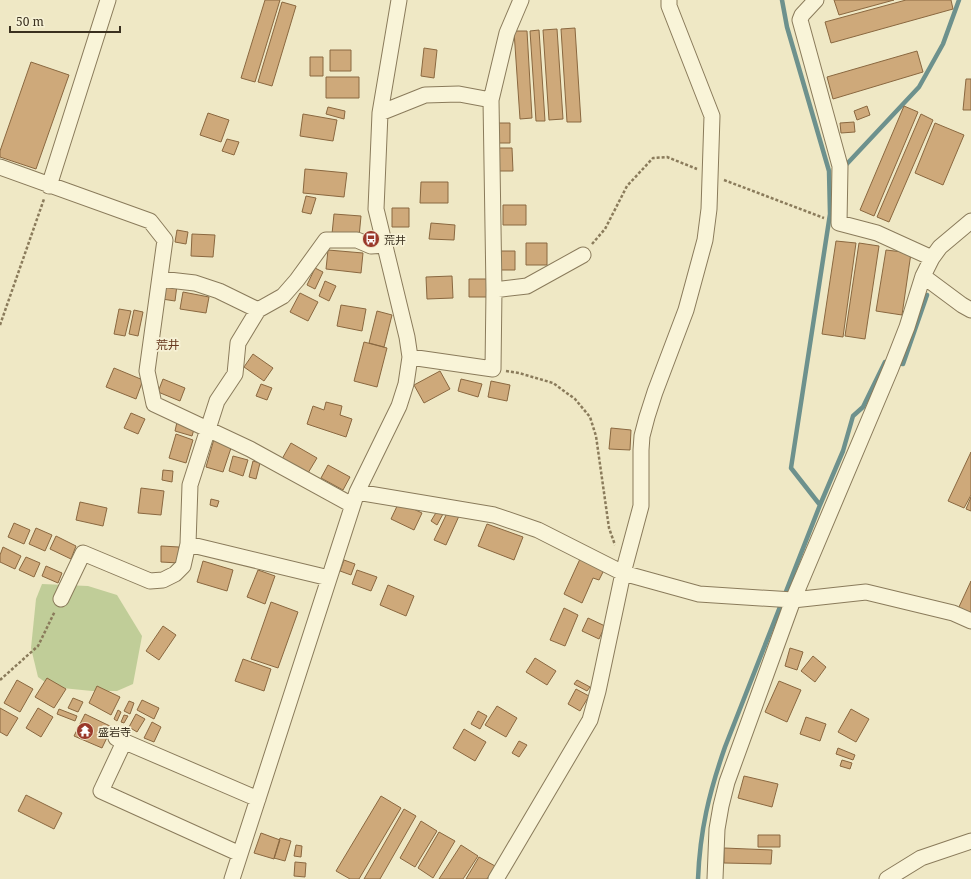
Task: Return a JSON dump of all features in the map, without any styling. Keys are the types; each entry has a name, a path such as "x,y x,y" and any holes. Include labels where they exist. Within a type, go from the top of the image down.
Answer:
{"street":[{"path":"49,186 108,0"},
{"path":"232,879 354,499 399,406 406,384 410,357 408,337 376,209 380,114 399,0"},
{"path":"410,357 493,369 494,290 491,100 507,33 521,0"},
{"path":"496,879 590,720 598,691 623,573 641,506 642,436 654,392 686,310 706,235 709,209 712,116 669,6 669,0"},
{"path":"816,0 802,15 800,20 840,166 839,223 877,233 932,258"},
{"path":"380,114 425,95 459,94 491,100"},
{"path":"0,167 49,186 150,221 165,240 147,371 154,404 354,499 494,515 538,530 623,573 699,594 793,600 866,592 953,613 971,621"},
{"path":"715,879 717,829 727,782 793,600 891,368 924,276 932,258 940,247 971,221"},
{"path":"61,600 83,553 150,581 163,580 175,574 183,566 188,544 190,485 217,401 235,374 238,343 258,310 283,296 297,280 326,240 357,240 371,246 385,245"},
{"path":"494,290 527,286 583,255"},
{"path":"924,276 962,305 971,310"},
{"path":"160,279 195,283 219,291 258,310"},
{"path":"188,544 329,578"},
{"path":"240,854 101,791 120,740 258,799"},
{"path":"887,879 921,858 971,841"}],"path":[{"path":"583,255 605,229 627,186 653,158 668,157 710,175 839,223"},
{"path":"0,325 49,186"},
{"path":"493,369 519,373 553,382 575,399 590,417 596,436 609,528 616,551"},
{"path":"0,680 38,646 61,600"}],"green space":[{"path":"42,584 88,586 117,595 142,636 133,684 117,691 92,691 52,687 38,677 31,648 36,599"}],"building":[{"path":"265,0 280,0 255,82 241,78"},
{"path":"834,0 894,0 839,15"},
{"path":"906,0 951,0 953,9 831,43 825,22"},
{"path":"282,2 296,6 272,86 258,82"},
{"path":"575,28 581,122 567,122 561,29"},
{"path":"557,29 563,119 549,120 543,30"},
{"path":"539,30 545,121 536,121 530,31"},
{"path":"514,31 527,31 532,118 520,119"},
{"path":"424,48 437,50 434,78 421,76"},
{"path":"330,50 351,50 351,71 330,71"},
{"path":"917,51 923,72 833,99 827,77"},
{"path":"310,57 323,57 323,76 310,76"},
{"path":"31,62 69,75 36,169 0,157 0,151"},
{"path":"326,77 359,77 359,98 326,98"},
{"path":"966,79 971,79 971,110 963,110"},
{"path":"867,106 870,115 857,120 854,111"},
{"path":"904,106 918,112 874,216 860,210"},
{"path":"328,107 345,111 344,119 326,114"},
{"path":"208,113 229,120 221,142 200,135"},
{"path":"303,114 337,120 333,141 300,136"},
{"path":"921,114 933,120 889,222 877,217"},
{"path":"854,122 855,132 841,133 840,123"},
{"path":"496,123 510,123 510,143 496,143"},
{"path":"935,123 964,135 943,185 915,173"},
{"path":"227,139 239,142 234,155 222,151"},
{"path":"499,148 512,148 513,171 499,171"},
{"path":"305,169 347,173 344,197 303,193"},
{"path":"421,182 448,182 448,203 420,203"},
{"path":"306,196 316,198 311,214 302,212"},
{"path":"503,205 526,205 526,225 503,225"},
{"path":"392,208 409,208 409,227 392,227"},
{"path":"334,214 361,216 359,237 332,234"},
{"path":"431,223 455,225 454,240 429,239"},
{"path":"177,230 188,232 186,244 175,242"},
{"path":"192,234 215,235 213,257 191,256"},
{"path":"836,241 856,243 843,337 822,334"},
{"path":"526,243 547,243 547,265 526,265"},
{"path":"859,243 879,246 865,339 845,336"},
{"path":"328,250 363,253 361,273 326,269"},
{"path":"886,250 911,253 902,315 876,311"},
{"path":"500,251 515,251 515,270 500,270"},
{"path":"315,268 323,272 315,289 307,285"},
{"path":"452,276 453,298 427,299 426,277"},
{"path":"469,279 487,279 488,297 469,297"},
{"path":"325,281 336,286 329,301 319,296"},
{"path":"164,283 177,285 175,301 162,299"},
{"path":"183,292 209,297 206,313 180,309"},
{"path":"300,293 318,302 308,321 290,312"},
{"path":"341,305 366,309 362,331 337,326"},
{"path":"119,309 131,311 125,336 114,334"},
{"path":"134,310 143,312 138,336 129,334"},
{"path":"377,311 392,315 384,347 369,343"},
{"path":"364,342 387,348 377,387 354,381"},
{"path":"253,354 273,368 264,381 244,367"},
{"path":"114,368 143,380 136,399 106,387"},
{"path":"440,371 450,389 424,403 414,385"},
{"path":"163,379 185,388 180,401 158,392"},
{"path":"461,379 482,384 478,397 458,391"},
{"path":"491,381 510,385 507,401 488,397"},
{"path":"261,384 272,388 267,400 256,396"},
{"path":"326,402 342,406 340,415 352,419 346,437 307,424 313,406 324,410"},
{"path":"131,413 145,419 138,434 124,428"},
{"path":"177,422 195,426 192,436 175,431"},
{"path":"611,428 631,430 630,450 609,449"},
{"path":"176,434 193,440 186,463 169,458"},
{"path":"214,439 232,445 223,472 206,467"},
{"path":"291,443 317,458 308,473 282,459"},
{"path":"971,452 971,495 964,508 948,501"},
{"path":"233,456 248,460 243,476 229,471"},
{"path":"253,461 260,463 256,479 249,477"},
{"path":"328,465 350,477 343,490 321,478"},
{"path":"163,470 173,471 172,482 162,480"},
{"path":"141,488 164,491 161,515 138,513"},
{"path":"971,497 971,511 966,509"},
{"path":"211,499 219,501 217,507 210,505"},
{"path":"80,502 107,508 103,526 76,520"},
{"path":"399,502 422,513 414,530 391,519"},
{"path":"437,511 443,514 437,525 431,521"},
{"path":"448,511 459,516 446,545 434,540"},
{"path":"14,523 30,530 24,544 8,537"},
{"path":"487,524 523,537 514,560 478,546"},
{"path":"36,528 52,535 45,551 29,544"},
{"path":"56,536 76,546 71,559 50,549"},
{"path":"161,546 179,547 179,563 161,562"},
{"path":"3,547 21,556 15,569 0,562 0,555"},
{"path":"26,557 40,563 34,577 19,570"},
{"path":"580,559 606,566 599,580 593,578 582,603 564,594"},
{"path":"344,560 355,564 351,575 340,571"},
{"path":"203,561 233,570 227,591 197,582"},
{"path":"46,566 62,573 58,583 42,576"},
{"path":"258,570 275,576 265,604 247,597"},
{"path":"357,570 377,577 371,591 352,584"},
{"path":"971,581 971,615 958,609"},
{"path":"388,585 414,596 406,616 380,605"},
{"path":"271,602 298,612 278,668 251,659"},
{"path":"564,608 578,615 565,646 550,640"},
{"path":"588,618 605,626 599,639 582,631"},
{"path":"163,626 176,635 159,660 146,651"},
{"path":"790,648 803,652 797,670 785,666"},
{"path":"813,656 826,667 815,682 801,671"},
{"path":"535,658 556,671 547,685 526,672"},
{"path":"243,659 271,669 264,691 235,681"},
{"path":"47,678 66,689 54,708 35,697"},
{"path":"17,680 33,689 20,712 4,703"},
{"path":"577,680 590,687 587,691 574,684"},
{"path":"779,681 801,690 787,722 765,712"},
{"path":"97,686 120,697 111,715 89,703"},
{"path":"576,689 589,696 580,711 568,704"},
{"path":"73,698 83,702 78,712 68,708"},
{"path":"142,700 159,708 154,719 137,710"},
{"path":"129,701 134,703 130,714 124,711"},
{"path":"497,706 517,718 506,737 485,725"},
{"path":"0,708 18,718 7,736 0,732"},
{"path":"38,708 53,717 41,737 26,728"},
{"path":"59,709 77,716 75,721 57,714"},
{"path":"851,709 869,719 856,742 838,732"},
{"path":"118,710 121,712 117,721 114,719"},
{"path":"478,711 487,716 480,729 471,724"},
{"path":"85,714 112,727 102,748 74,736"},
{"path":"136,714 145,719 137,732 129,727"},
{"path":"124,715 128,716 124,723 121,722"},
{"path":"806,717 826,724 820,741 800,734"},
{"path":"152,722 161,727 154,742 144,738"},
{"path":"464,729 486,742 475,761 453,748"},
{"path":"519,741 527,745 519,757 512,753"},
{"path":"838,748 855,755 853,760 836,754"},
{"path":"842,760 852,763 850,769 840,766"},
{"path":"744,776 778,784 772,807 738,798"},
{"path":"26,795 62,813 54,829 18,811"},
{"path":"381,796 401,808 359,879 350,879 336,871"},
{"path":"404,809 416,816 380,879 364,879"},
{"path":"421,821 437,831 415,867 400,858"},
{"path":"439,832 455,841 433,878 418,868"},
{"path":"261,833 280,840 274,859 254,853"},
{"path":"758,835 780,835 780,847 758,847"},
{"path":"280,838 291,841 285,861 274,858"},
{"path":"296,845 302,846 301,857 294,856"},
{"path":"461,845 478,856 463,879 439,879"},
{"path":"724,848 772,850 771,864 724,863"},
{"path":"479,857 495,866 487,879 466,879"},
{"path":"295,862 306,863 305,877 294,876"}],"waterway":[{"path":"782,0 787,27 829,171 830,214 791,468 820,505"},
{"path":"844,167 919,87 943,44 959,0"},
{"path":"698,879 703,828 719,764 820,505 843,451 853,416 863,407 885,362 903,364 927,295"}],"place":[{"name":"荒井","path":"371,239"},
{"name":"盛岩寺","path":"85,731"}],"district":[{"name":"荒井","path":"168,344"}]}
